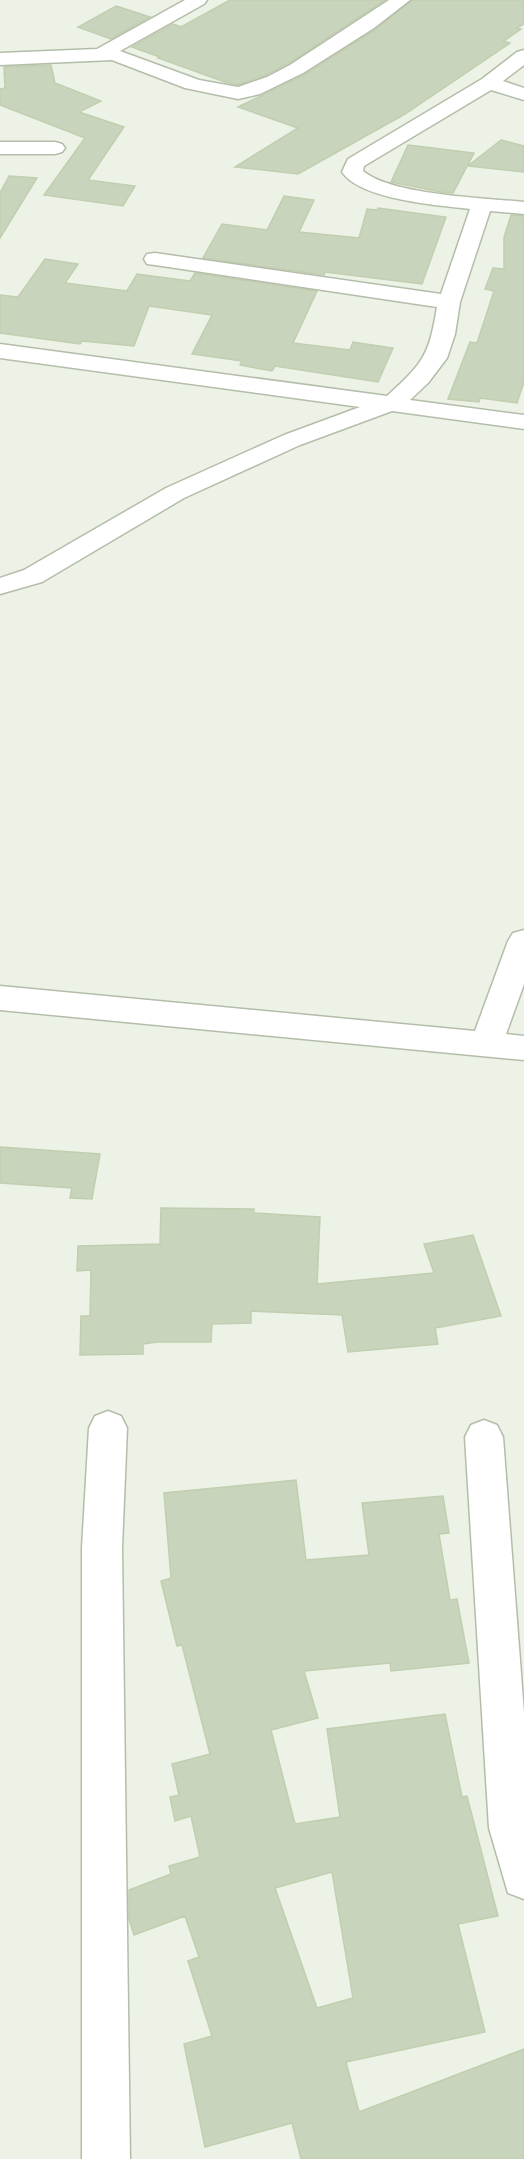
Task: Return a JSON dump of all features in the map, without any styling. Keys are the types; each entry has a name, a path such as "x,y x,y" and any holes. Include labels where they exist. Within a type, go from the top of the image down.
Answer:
{"street":[{"path":"101,54 198,0"},
{"path":"0,59 115,55 210,88 238,93 253,91 363,27 401,0"},
{"path":"524,56 489,83 355,163 352,172 355,178 383,190 524,208"},
{"path":"489,83 524,94"},
{"path":"0,148 55,148"},
{"path":"0,586 33,576 141,511 185,488 292,440 393,403 420,378 436,358 444,334 449,302 482,204"},
{"path":"155,259 449,302"},
{"path":"0,351 524,422"},
{"path":"486,1045 524,941"},
{"path":"0,998 524,1048"},
{"path":"106,2159 102,1548 108,1428"},
{"path":"484,1437 511,1827 524,1877"}],"building":[{"path":"230,0 385,0 289,63 266,75 238,85 132,47 173,24 181,27"},
{"path":"412,0 524,0 524,24 517,28 521,29 504,41 510,43 405,114 298,174 235,167 298,128 238,107 304,75 375,30"},
{"path":"116,6 150,17 111,39 78,27"},
{"path":"51,65 55,83 101,101 79,112 124,127 88,180 135,186 123,206 44,195 85,138 0,105 0,89 5,88 4,67"},
{"path":"501,140 524,146 524,172 468,166"},
{"path":"408,145 474,153 453,193 440,192 391,182"},
{"path":"9,176 37,178 0,238 0,193"},
{"path":"284,196 314,200 299,232 359,238 367,209 377,210 378,208 446,217 422,284 325,272 324,275 203,258 222,224 267,230"},
{"path":"511,215 524,216 524,382 517,403 480,398 479,402 448,399 470,342 477,343 494,291 485,289 493,268 504,269 504,237"},
{"path":"45,259 78,264 65,283 127,291 137,274 190,281 195,273 317,291 293,343 350,350 353,342 393,348 378,382 275,366 272,371 240,365 242,361 192,354 212,315 149,306 134,346 82,341 80,344 0,333 0,295 18,297"},
{"path":"0,1147 100,1154 92,1199 70,1198 72,1188 0,1183"},
{"path":"161,1208 254,1209 254,1213 320,1217 317,1284 434,1273 424,1244 473,1235 501,1316 435,1328 438,1344 348,1352 342,1315 251,1311 251,1323 212,1324 211,1342 157,1342 143,1344 143,1354 80,1355 81,1316 90,1316 91,1270 77,1271 78,1246 160,1244"},
{"path":"296,1480 306,1560 369,1555 362,1503 443,1496 449,1533 439,1534 450,1600 457,1599 469,1663 391,1671 390,1663 304,1671 318,1718 271,1730 295,1824 340,1817 327,1729 445,1714 462,1797 467,1796 498,1916 458,1924 485,2032 346,2062 359,2112 524,2049 524,2159 301,2159 292,2123 205,2147 184,2044 212,2036 188,1961 199,1957 185,1916 134,1935 129,1919 129,1890 171,1874 169,1866 200,1857 191,1816 175,1821 170,1797 179,1795 172,1764 210,1754 182,1645 177,1646 161,1581 171,1578 164,1493","holes":["332,1872 353,1998 317,2008 275,1888"]}]}
